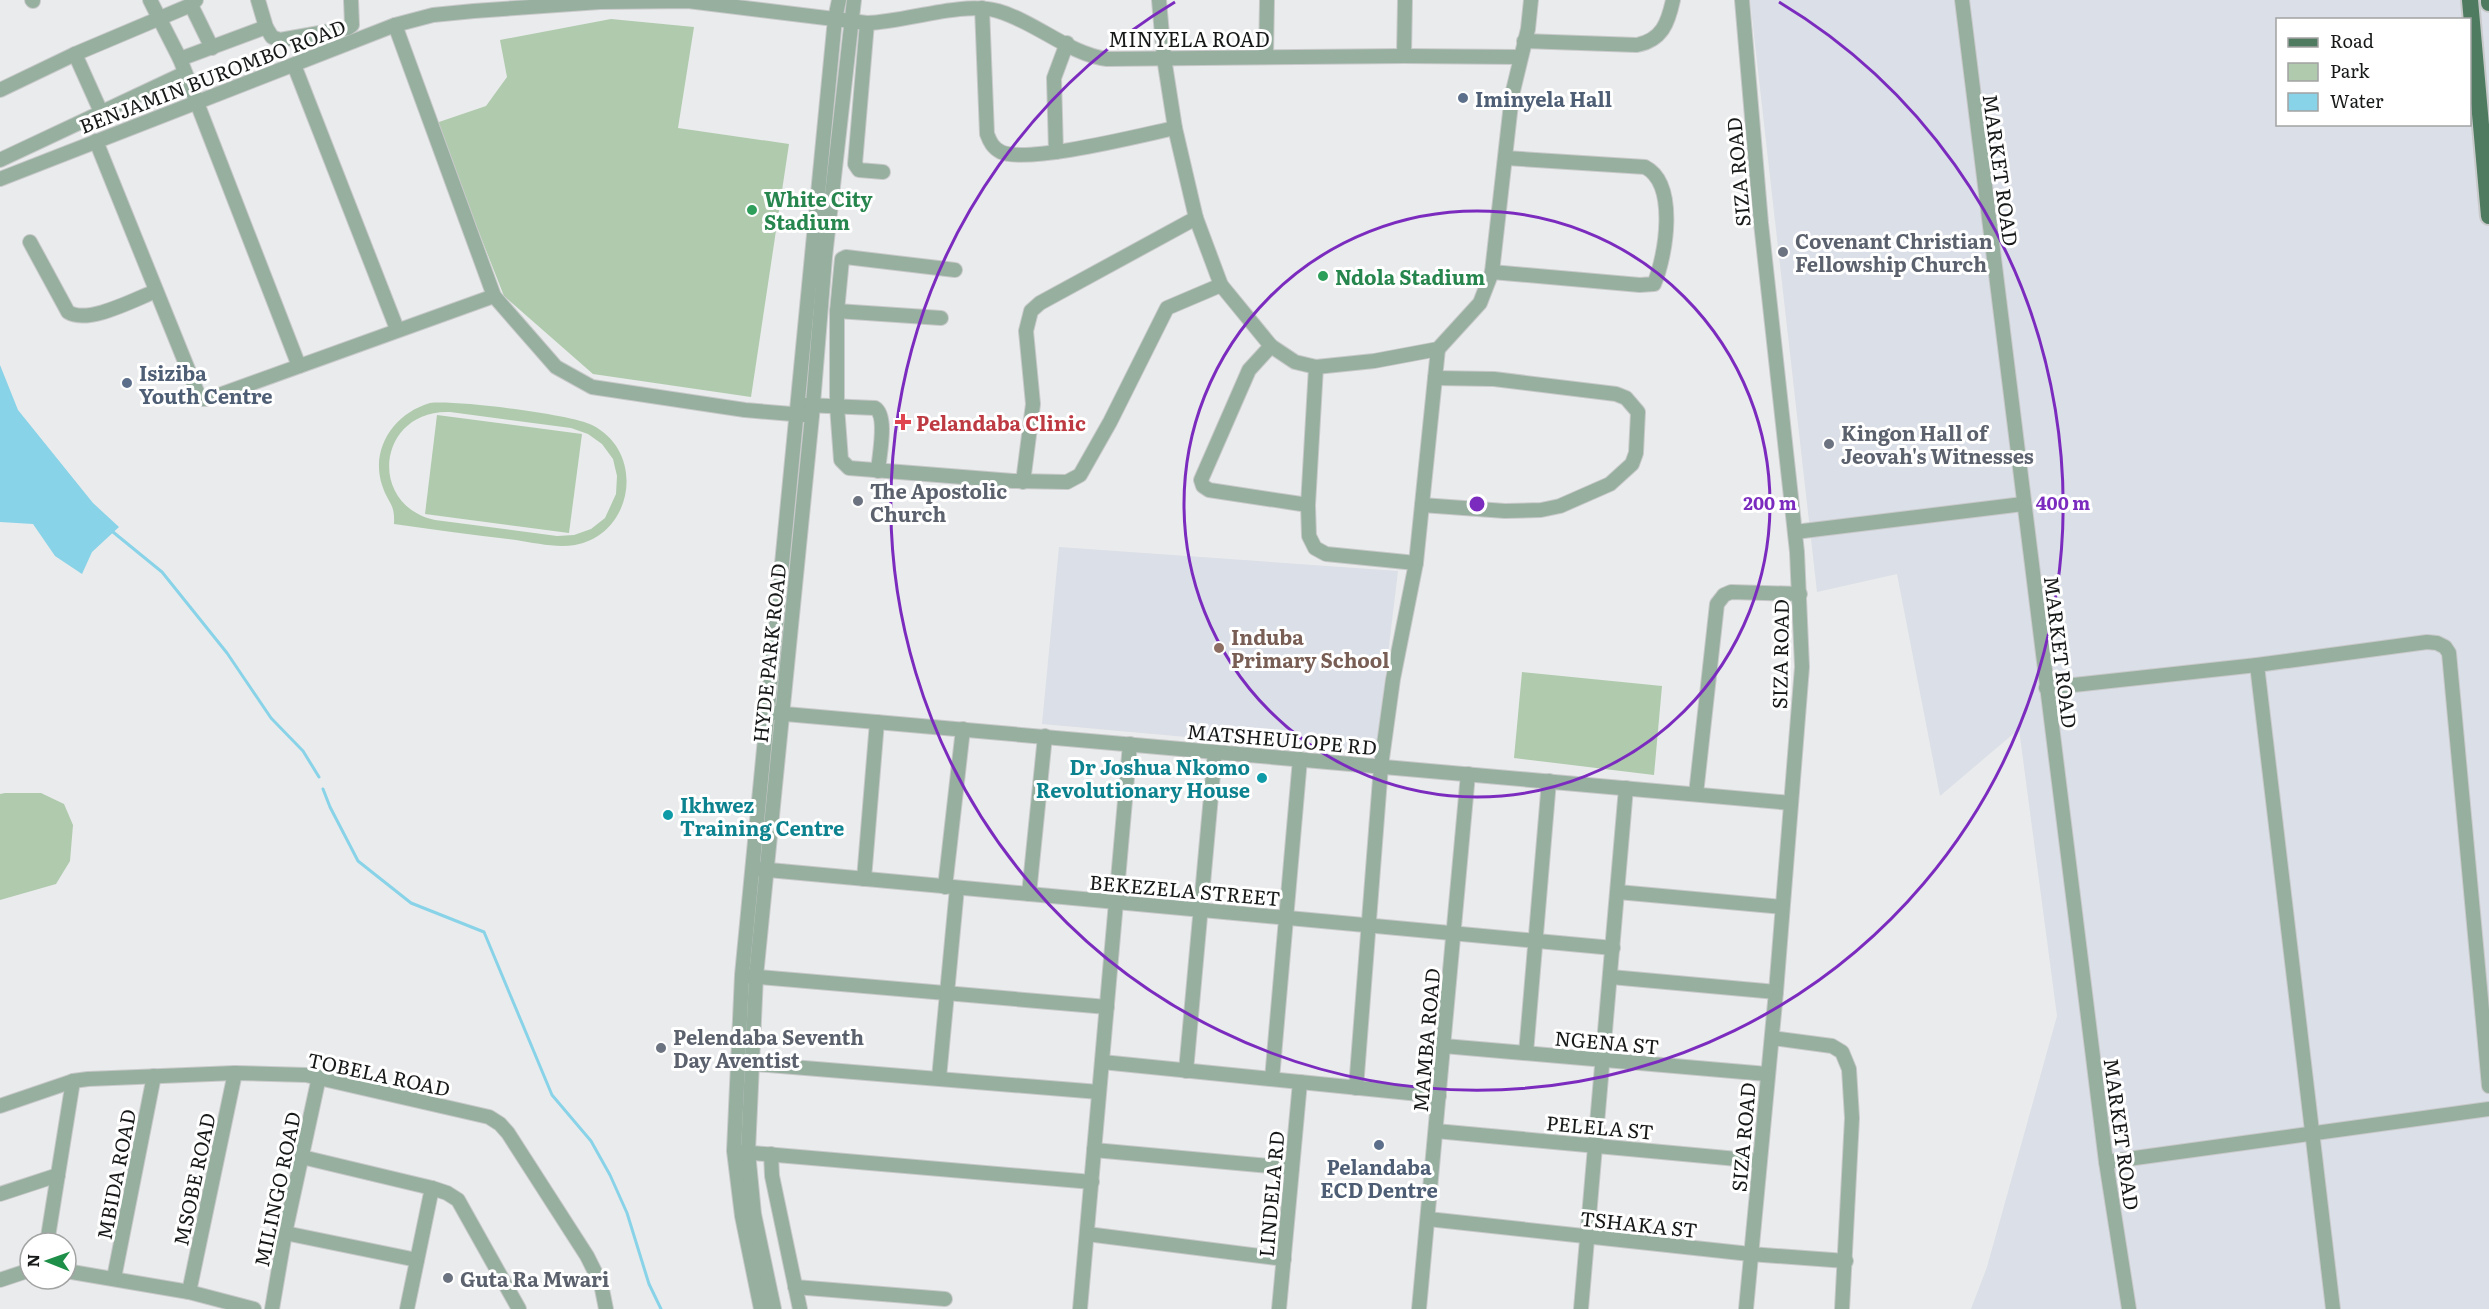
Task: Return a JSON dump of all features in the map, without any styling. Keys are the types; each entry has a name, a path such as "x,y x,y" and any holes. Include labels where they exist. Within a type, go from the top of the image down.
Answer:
{"main road":[{"path":"2470,0 2489,216"}],"street":[{"path":"150,0 180,59 299,366"},
{"path":"258,0 266,27 272,37 280,40 348,28 352,25 351,0"},
{"name":"HYDE PARK ROAD","path":"775,713 797,409 835,19 839,0"},
{"name":"HYDE PARK ROAD","path":"761,1309 742,1216 737,1062 749,976 775,713 812,411 825,256 854,0"},
{"path":"1159,0 1164,58 1175,128 1196,218 1221,285 1271,346 1295,362 1316,367 1374,361 1438,349"},
{"path":"1266,57 1267,0"},
{"path":"1404,56 1405,0"},
{"path":"1356,1088 1382,766 1393,680 1416,562 1438,349 1480,303 1492,272 1512,94 1531,0"},
{"path":"1524,41 1637,45 1650,42 1659,36 1665,26 1672,0"},
{"name":"SIZA ROAD","path":"1742,0 1761,224 1795,532 1802,667 1772,1038 1746,1309"},
{"name":"MARKET ROAD","path":"1962,0 2106,1162 2128,1309"},
{"name":"BENJAMIN BUROMBO ROAD","path":"0,179 395,25 472,5 688,1 835,19"},
{"path":"0,90 75,54 194,3 212,48"},
{"path":"982,8 987,134 990,142 1001,152 1010,154 1056,152 1175,128"},
{"name":"MINYELA ROAD","path":"835,19 850,22 887,23 982,8 999,11 1019,19 1094,57 1519,57"},
{"path":"867,23 855,164 859,170 883,172"},
{"path":"395,25 494,296 556,367 592,387 745,410 812,411 837,406 875,408 883,419 878,471"},
{"path":"180,59 266,27"},
{"path":"1056,152 1054,78 1067,43"},
{"path":"75,54 101,112"},
{"path":"294,65 397,329"},
{"path":"0,160 185,73"},
{"path":"96,141 200,399 208,399 397,329 494,296"},
{"path":"1492,272 1640,285 1654,284 1660,271 1663,248 1666,206 1661,184 1652,171 1645,167 1506,158"},
{"path":"1023,482 1033,405 1026,331 1031,310 1196,218"},
{"path":"30,242 68,312 75,317 92,316 156,291"},
{"path":"956,270 846,257 840,263 837,311 837,406 841,460 849,468 1023,482 1067,482 1080,475 1110,422 1167,308 1221,285"},
{"path":"837,311 941,318"},
{"path":"1271,346 1249,369 1201,480 1203,486 1209,490 1308,505"},
{"path":"1316,367 1308,505 1309,536 1315,548 1326,554 1416,562"},
{"path":"1422,505 1505,511 1549,509 1610,484 1632,464 1636,453 1638,412 1626,398 1616,394 1494,379 1435,378"},
{"path":"1795,532 2023,504"},
{"path":"1696,794 1717,604 1724,595 1731,592 1800,594"},
{"path":"2046,688 2257,665 2427,642 2437,643 2449,653 2489,1086"},
{"path":"2257,665 2333,1309"},
{"name":"MATSHEULOPE RD","path":"775,713 1791,803"},
{"path":"864,879 877,722"},
{"path":"939,1078 963,729"},
{"path":"1029,894 1045,736"},
{"path":"1080,1309 1130,744"},
{"path":"1186,1071 1215,752"},
{"path":"1272,1079 1300,759"},
{"name":"MAMBA ROAD","path":"1421,1309 1468,774"},
{"path":"1526,1053 1550,781"},
{"path":"1581,1309 1626,788"},
{"name":"BEKEZELA STREET","path":"759,869 1613,948"},
{"path":"1618,892 1782,906"},
{"path":"749,976 1107,1007"},
{"name":"HYDE PARK ROAD","path":"749,976 751,1064 741,1152 774,1309"},
{"path":"1611,977 1776,992"},
{"path":"1772,1038 1832,1046 1842,1052 1847,1060 1852,1118 1842,1309"},
{"name":"NGENA ST","path":"1444,1046 1767,1074"},
{"path":"737,1062 1099,1092"},
{"path":"1102,1062 1439,1096"},
{"name":"TOBELA ROAD","path":"0,1106 73,1081 235,1073 306,1074 489,1117 501,1124 587,1256 601,1284 606,1309"},
{"name":"MSOBE ROAD","path":"189,1292 235,1073"},
{"name":"MBIDA ROAD","path":"114,1278 154,1076"},
{"name":"MILINGO ROAD","path":"272,1309 285,1233 319,1077"},
{"path":"49,1231 73,1081"},
{"name":"LINDELA RD","path":"1279,1309 1300,1082"},
{"path":"2106,1162 2489,1109"},
{"name":"PELELA ST","path":"1436,1131 1759,1161"},
{"path":"1094,1150 1292,1168"},
{"path":"741,1152 1092,1182"},
{"path":"771,1154 772,1176 800,1309"},
{"path":"302,1157 432,1188 458,1200 519,1309"},
{"path":"0,1194 58,1175"},
{"path":"406,1309 432,1188"},
{"name":"TSHAKA ST","path":"1428,1219 1588,1238 1846,1261"},
{"path":"285,1233 417,1260"},
{"path":"1087,1234 1284,1259"},
{"path":"78,1273 189,1292 254,1309"},
{"path":"0,1280 18,1274"},
{"path":"795,1287 945,1299"}],"shaded area":[{"path":"1750,0 2489,0 2489,1309 1971,1309 1987,1267 2057,1016 2019,729 1940,796 1897,574 1817,592"},
{"name":"Induba Primary School","path":"1059,547 1398,571 1376,754 1042,724"}],"green space":[{"name":"White City Stadium","path":"611,19 694,27 678,128 789,144 751,397 593,374 504,296 436,123 486,106 507,77 500,40"},
{"path":"430,403 487,406 562,416 592,425 609,437 620,454 626,472 626,491 621,509 610,525 595,538 568,546 394,524 392,507 384,491 379,471 380,458 388,434 406,415","holes":["450,412 571,428 588,434 602,444 613,459 617,476 616,494 605,518 591,529 574,535 557,536 435,520 413,511 398,496 390,478 390,459 395,441 408,426 426,415"]},
{"path":"437,415 582,434 569,533 425,514"},
{"path":"1522,672 1662,686 1654,775 1514,758"},
{"path":"41,793 64,804 73,825 70,861 56,884 0,900 0,794"}],"water":[{"path":"0,365 18,410 93,503 119,527 92,552 82,574 55,556 33,524 0,522"}],"waterway":[{"path":"113,532 162,572 227,653 271,718 303,751 319,777"},
{"path":"323,789 358,861 411,903 484,932 552,1095 591,1141 610,1175 627,1213 649,1284 661,1309"}],"place":[{"name":"Iminyela Hall","path":"1463,98"},
{"name":"White City Stadium","path":"752,210"},
{"name":"Covenant Christian Fellowship Church","path":"1783,252"},
{"name":"Ndola Stadium","path":"1323,276"},
{"name":"Isiziba Youth Centre","path":"127,383"},
{"name":"Pelandaba Clinic","path":"903,422"},
{"name":"Kingon Hall of Jeovah's Witnesses","path":"1829,444"},
{"name":"The Apostolic Church","path":"858,501"},
{"name":"Induba Primary School","path":"1219,648"},
{"name":"Dr Joshua Nkomo Revolutionary House","path":"1262,778"},
{"name":"Ikhwez Training Centre","path":"668,815"},
{"name":"Pelendaba Seventh Day Aventist","path":"661,1048"},
{"name":"Pelandaba ECD Dentre","path":"1379,1145"},
{"name":"Guta Ra Mwari","path":"448,1278"}]}
